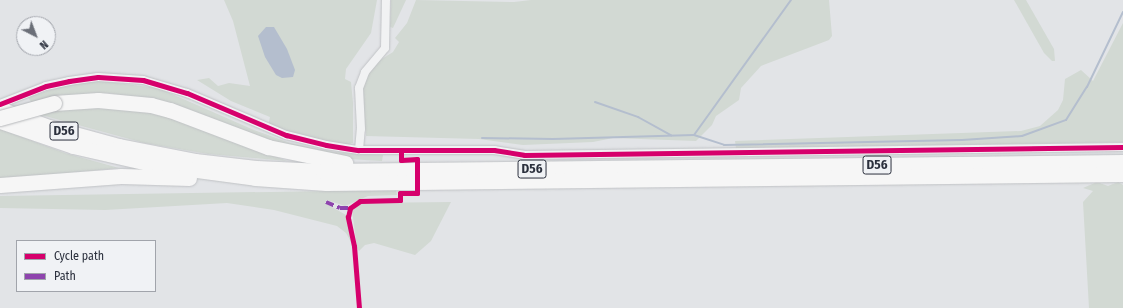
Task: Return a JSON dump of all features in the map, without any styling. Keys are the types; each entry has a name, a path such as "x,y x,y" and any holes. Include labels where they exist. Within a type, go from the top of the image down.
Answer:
{"highway":[{"path":"0,118 54,103 84,100 129,101 170,110 242,138 301,156 332,161 432,169"},
{"name":"D56","path":"0,109 76,135 196,161 256,168 323,171 1123,162"},
{"name":"D56","path":"0,121 66,144 114,156 194,172 326,183 1123,174"},
{"path":"0,185 121,176 255,178"}],"street":[{"path":"359,150 362,129 358,88 364,72 385,48 386,0"},
{"path":"0,104 30,92 83,79 120,77 143,80 187,93 286,135 326,145 359,150 494,150 524,155 1123,147"}],"shaded area":[{"path":"224,0 377,0 371,33 346,69 345,79 351,82 353,103 353,143 345,145 304,137 268,126 270,117 231,101 197,80 209,78 218,86 229,83 250,86 233,21"},
{"path":"391,0 406,0 393,28 390,27"},
{"path":"416,0 514,2 531,0 829,0 832,36 829,40 761,66 741,88 739,100 716,116 712,125 696,141 613,138 593,142 523,145 479,139 366,136 361,89 363,79 377,62 393,52 399,42 395,38 407,23"},
{"path":"1014,0 1026,0 1054,49 1055,61 1052,61 1044,53"},
{"path":"1123,23 1123,142 736,148 735,141 1021,131 1040,126 1058,110 1063,100 1065,79 1081,70 1093,81"},
{"path":"100,81 158,88 254,130 290,143 334,152 383,155 382,161 332,158 298,151 141,98 107,93 59,96 31,102 28,97 73,83"},
{"path":"117,105 177,117 287,161 208,154 144,143 34,113"},
{"path":"0,129 65,153 119,168 0,180"},
{"path":"1097,182 1108,186 1118,182 1123,185 1123,308 1089,308 1083,202 1093,191 1083,188"},
{"path":"396,190 397,195 368,196 345,206 327,200 325,203 346,215 351,242 346,233 337,226 274,210 227,203 105,210 0,208 0,196"},
{"path":"451,202 431,241 415,255 374,243 365,245 359,251 357,248 352,210 361,203"}],"water":[{"path":"266,27 274,27 287,49 295,70 293,77 282,78 276,75 265,57 258,36"}],"waterway":[{"path":"694,135 791,0"},
{"path":"482,138 553,139 694,135 724,145 962,140 1022,136 1066,120 1087,87 1123,12"},
{"path":"595,102 638,117 671,135"}],"marked path":[{"path":"326,202 340,208 350,208"}],"cycle path":[{"path":"0,104 46,86 69,81 98,77 143,80 187,93 286,135 326,145 359,150 494,150 524,155 1123,147"},
{"path":"359,308 354,246 348,217 350,208 360,201 400,200 400,193 417,193 417,159 401,160 401,150"}]}
